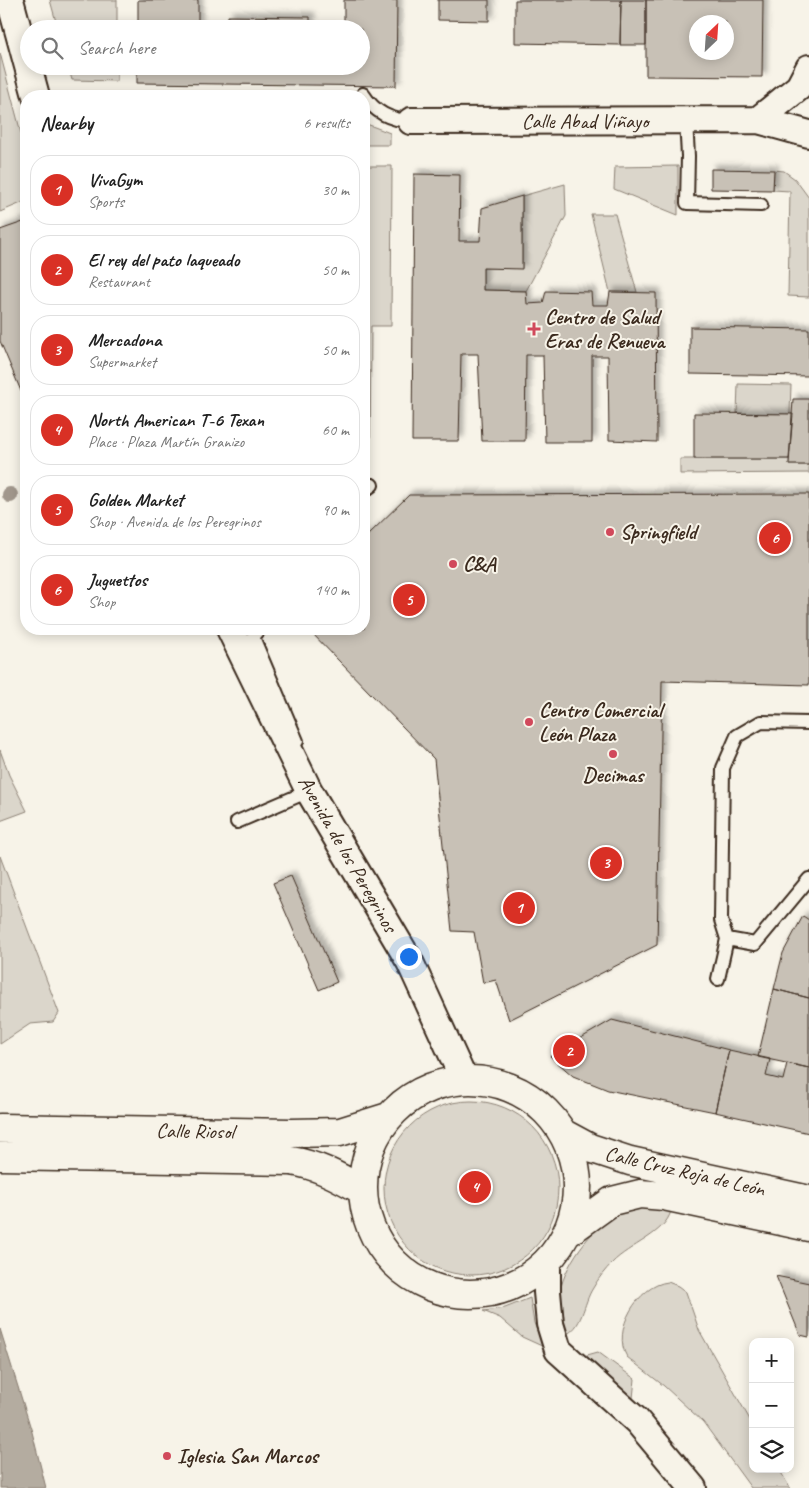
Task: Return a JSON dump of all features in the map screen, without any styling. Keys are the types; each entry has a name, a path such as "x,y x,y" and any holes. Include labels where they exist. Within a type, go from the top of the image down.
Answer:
{"main road":[{"path":"464,1080 494,1082 522,1093 546,1110 564,1134 576,1166 578,1199 569,1232 560,1249 547,1264 524,1281 497,1292 469,1295 440,1291 414,1279 387,1256 369,1225 362,1190 364,1164 370,1147 373,1139 388,1117 410,1098 436,1085 464,1080"},
{"name":"Calle Riosol","path":"0,1128 292,1133 340,1132 388,1117"},
{"name":"Calle Cruz Roja de León","path":"564,1134 590,1148 630,1161 809,1200"},
{"name":"Calle Riosol","path":"0,1156 292,1161 310,1164 328,1171 362,1190"},
{"name":"Calle Cruz Roja de León","path":"569,1232 612,1201 640,1194 664,1196 809,1227"}],"street":[{"path":"10,0 20,37"},
{"path":"758,120 799,87 809,68"},
{"path":"30,75 34,90"},
{"name":"Calle Abad Viñayo","path":"411,121 758,120 809,134"},
{"name":"Avenida de los Peregrinos","path":"233,635 306,784 410,962 464,1080"},
{"path":"547,1264 550,1324 558,1350 637,1421 693,1488"}],"lane":[{"path":"370,105 397,120 411,121"},
{"path":"686,120 688,156 687,203 761,205"},
{"path":"237,822 306,784 297,737 253,637 255,635"},
{"path":"718,979 727,939 721,920 723,768 737,736 761,722 809,723"},
{"path":"727,939 755,944 809,879"}],"shaded area":[{"path":"50,0 117,0 117,20 56,20"},
{"path":"0,53 20,129 20,204 0,212"},
{"path":"71,75 117,75 117,81 72,80"},
{"path":"370,125 390,133 390,145 370,145"},
{"path":"370,166 392,166 391,326 371,326 370,478"},
{"path":"678,166 678,215 614,189 615,167"},
{"path":"774,170 784,171 795,179 809,198 809,297 788,296 790,191 773,190"},
{"path":"565,184 566,216 526,291 483,290 483,268 522,268 522,196"},
{"path":"591,214 615,214 637,292 610,292"},
{"path":"738,384 791,385 790,414 737,413"},
{"path":"680,459 789,459 789,465 809,465 809,473 680,474"},
{"path":"0,750 9,775 27,811 0,821"},
{"path":"0,856 59,1013 53,1022 30,1024 0,1044"},
{"path":"462,1101 480,1101 504,1107 533,1126 552,1155 558,1179 558,1197 552,1221 533,1250 504,1269 480,1275 462,1275 438,1269 409,1250 390,1221 384,1197 384,1179 390,1155 409,1126 438,1107"},
{"path":"646,1208 671,1211 662,1226 619,1257 607,1269 597,1281 590,1294 579,1321 570,1332 564,1335 559,1304 560,1293 563,1280 576,1255 593,1232 612,1217 620,1213"},
{"path":"668,1282 686,1292 699,1330 749,1418 749,1473 781,1473 790,1488 751,1488 703,1422 664,1386 627,1357 622,1335 630,1311 647,1291 657,1285"},
{"path":"530,1298 534,1323 544,1347 522,1337 500,1318 483,1311 505,1308"},
{"path":"0,1329 32,1432 46,1488 0,1488"},
{"path":"598,1352 635,1379 633,1398 580,1357"}],"building":[{"path":"138,0 198,0 198,20 138,20"},
{"path":"344,0 397,0 396,86 137,83 137,75 370,75 370,20 344,20"},
{"path":"438,0 489,0 489,21 438,20"},
{"path":"515,0 621,0 620,45 515,43"},
{"path":"621,0 646,0 646,45 620,45"},
{"path":"646,0 763,0 762,77 646,76"},
{"path":"228,16 310,17 310,20 228,20"},
{"path":"711,169 774,170 773,190 711,189"},
{"name":"Centro de Salud Eras de Renueva","path":"414,174 460,175 459,241 480,241 482,208 522,196 522,269 483,268 483,290 526,291 527,304 543,303 546,291 591,292 592,305 608,305 610,292 656,293 657,442 609,440 608,356 592,356 592,442 545,442 543,355 526,355 525,441 482,441 478,354 461,354 459,441 412,441"},
{"path":"20,223 20,389 0,341 0,230"},
{"path":"690,327 809,329 809,376 690,374"},
{"path":"793,399 809,399 809,465 789,465"},
{"path":"694,413 793,414 789,459 694,459"},
{"name":"Centro Comercial León Plaza","path":"809,494 809,685 662,681 657,945 509,1020 496,980 483,983 474,932 452,931 434,759 314,635 370,635 370,533 409,495"},
{"path":"291,876 337,982 319,990 273,883"},
{"path":"803,916 809,920 809,998 774,989 783,953"},
{"path":"774,989 809,998 809,1068 758,1057"},
{"path":"612,1020 729,1050 715,1112 608,1090 573,1076 550,1056"},
{"path":"729,1050 770,1059 766,1076 783,1080 787,1063 809,1068 809,1133 715,1112"},
{"path":"776,1276 809,1283 809,1337 800,1335"}],"place":[{"name":"Centro de Salud Eras de Renueva","path":"534,329"},
{"name":"Springfield","path":"610,532"},
{"name":"Juguettos","path":"775,538"},
{"name":"C&A","path":"453,564"},
{"name":"Golden Market","path":"409,600"},
{"name":"Centro Comercial León Plaza","path":"529,722"},
{"name":"Decimas","path":"613,754"},
{"name":"Mercadona","path":"606,863"},
{"name":"VivaGym","path":"519,908"},
{"name":"El rey del pato laqueado","path":"569,1051"},
{"name":"North American T-6 Texan","path":"475,1187"},
{"name":"Iglesia San Marcos","path":"167,1456"}]}
